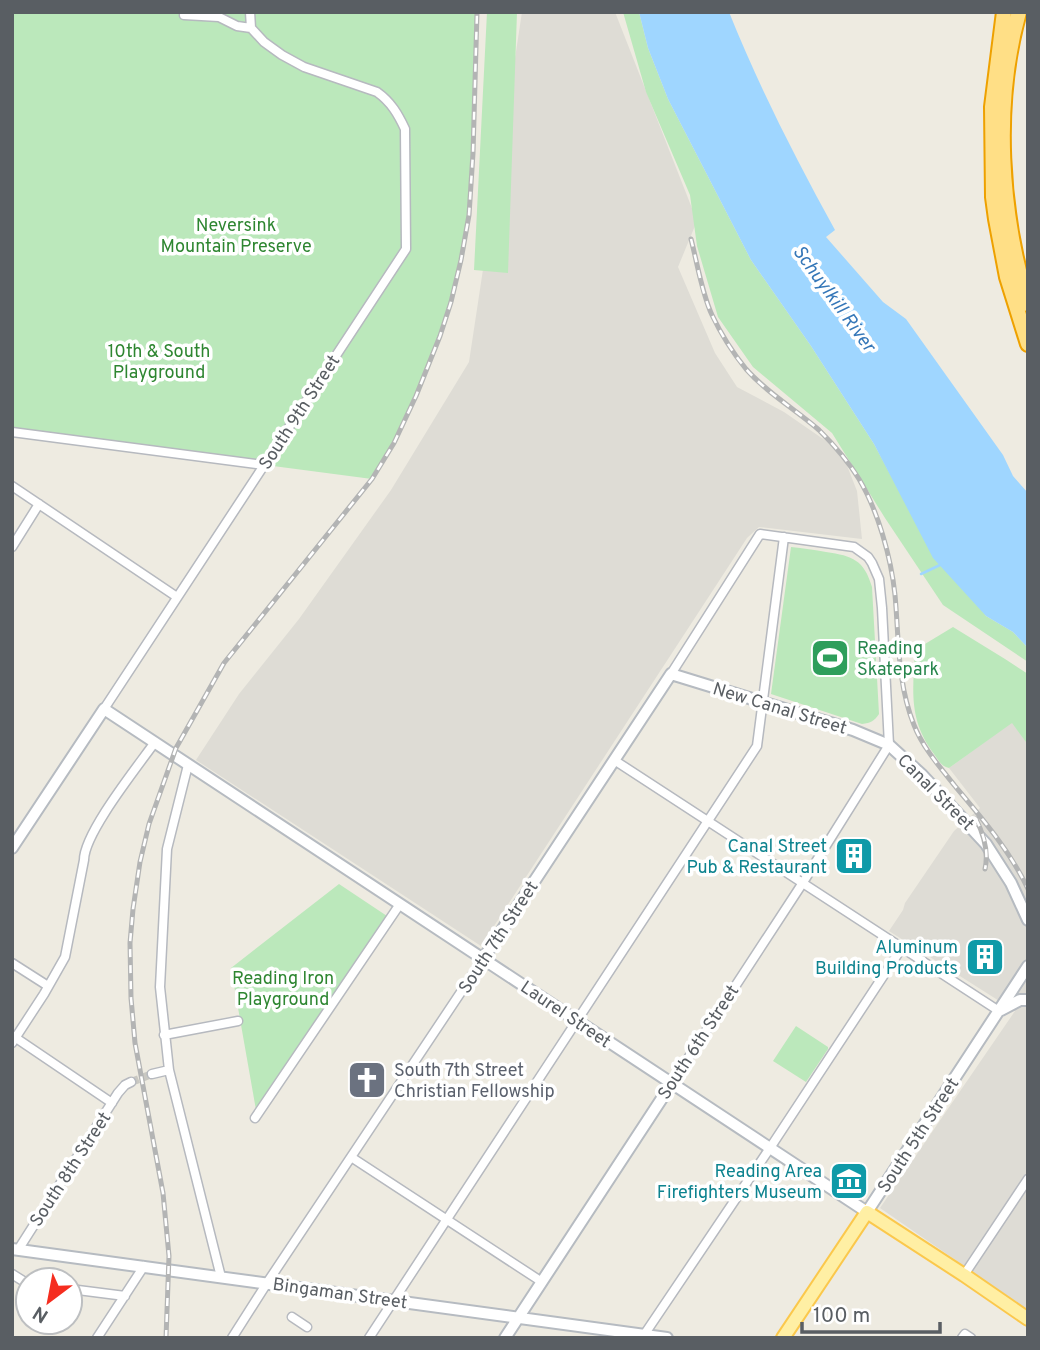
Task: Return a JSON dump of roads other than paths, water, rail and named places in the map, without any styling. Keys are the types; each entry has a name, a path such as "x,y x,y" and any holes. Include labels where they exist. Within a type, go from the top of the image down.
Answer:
{"highway":[{"path":"1004,12 992,107 993,197 1007,277 1028,344"},
{"path":"1019,12 1005,89 1003,156 1011,233 1018,272 1028,303"}],"main road":[{"name":"Laurel Street","path":"867,1212 1028,1320"},
{"name":"South 5th Street","path":"783,1338 867,1212"}],"street":[{"path":"184,15 219,17 237,26 251,28 250,12"},
{"name":"South 9th Street","path":"12,848 406,250 405,129 398,114 387,99 377,92 304,67 264,42 251,28"},
{"path":"12,432 264,466"},
{"path":"12,486 177,597"},
{"path":"12,547 39,504"},
{"name":"Canal Street","path":"760,534 854,547 868,556 879,579 889,745 922,775 986,844 1011,883 1028,920"},
{"name":"South 7th Street","path":"232,1338 671,674 760,534"},
{"path":"369,1338 757,746 784,537"},
{"name":"New Canal Street","path":"671,674 853,730 889,745"},
{"name":"Laurel Street","path":"104,709 867,1212"},
{"path":"112,1103 13,1039 65,957 84,852 91,836 155,742"},
{"name":"South 6th Street","path":"505,1338 802,884 889,745"},
{"path":"614,760 999,1011 1012,1003 1028,1000"},
{"path":"188,765 167,849 159,975 169,1070 222,1277"},
{"path":"255,1118 400,904"},
{"path":"643,1336 901,948"},
{"path":"12,963 48,986"},
{"name":"South 5th Street","path":"867,1212 1028,966"},
{"path":"164,1035 238,1021"},
{"path":"152,1074 169,1070"},
{"name":"South 8th Street","path":"14,1253 112,1103 125,1085 131,1082"},
{"path":"351,1157 542,1282"},
{"path":"964,1275 1028,1179"},
{"name":"Bingaman Street","path":"14,1253 144,1266 667,1338"},
{"path":"97,1338 144,1266"},
{"path":"84,1291 125,1296"},
{"path":"292,1317 307,1327"},
{"path":"962,1338 965,1334 971,1338"}],"water":[{"name":"Schuylkill River","path":"639,12 729,12 779,122 835,230 826,237 883,302 906,319 1003,455 1013,476 1028,493 1028,648 1013,632 986,616 933,558 874,444 751,260 668,99 648,48"}],"waterway":[{"path":"921,574 940,565"}],"tunnel":[{"path":"131,1082 152,1074"}],"railway":[{"path":"166,1338 169,1256 163,1193 135,1043 131,998 130,943 140,862 149,824 176,748 224,663 372,479 394,443 440,336 451,302 469,215 477,12"},
{"path":"691,239 708,307 732,350 754,378 825,436 850,466 866,492 883,535 890,565 904,693 914,725 932,757 1004,848 1028,889"},
{"path":"976,819 985,843 985,869"}],"place":[{"name":"Reading Skatepark","path":"830,658"},
{"name":"Canal Street Pub & Restaurant","path":"854,856"},
{"name":"Aluminum Building Products","path":"985,957"},
{"name":"South 7th Street Christian Fellowship","path":"367,1080"},
{"name":"Reading Area Firefighters Museum","path":"849,1181"}],"park label":[{"name":"Neversink Mountain Preserve","path":"236,235"},
{"name":"10th & South Playground","path":"159,361"},
{"name":"Reading Iron Playground","path":"283,988"}]}
